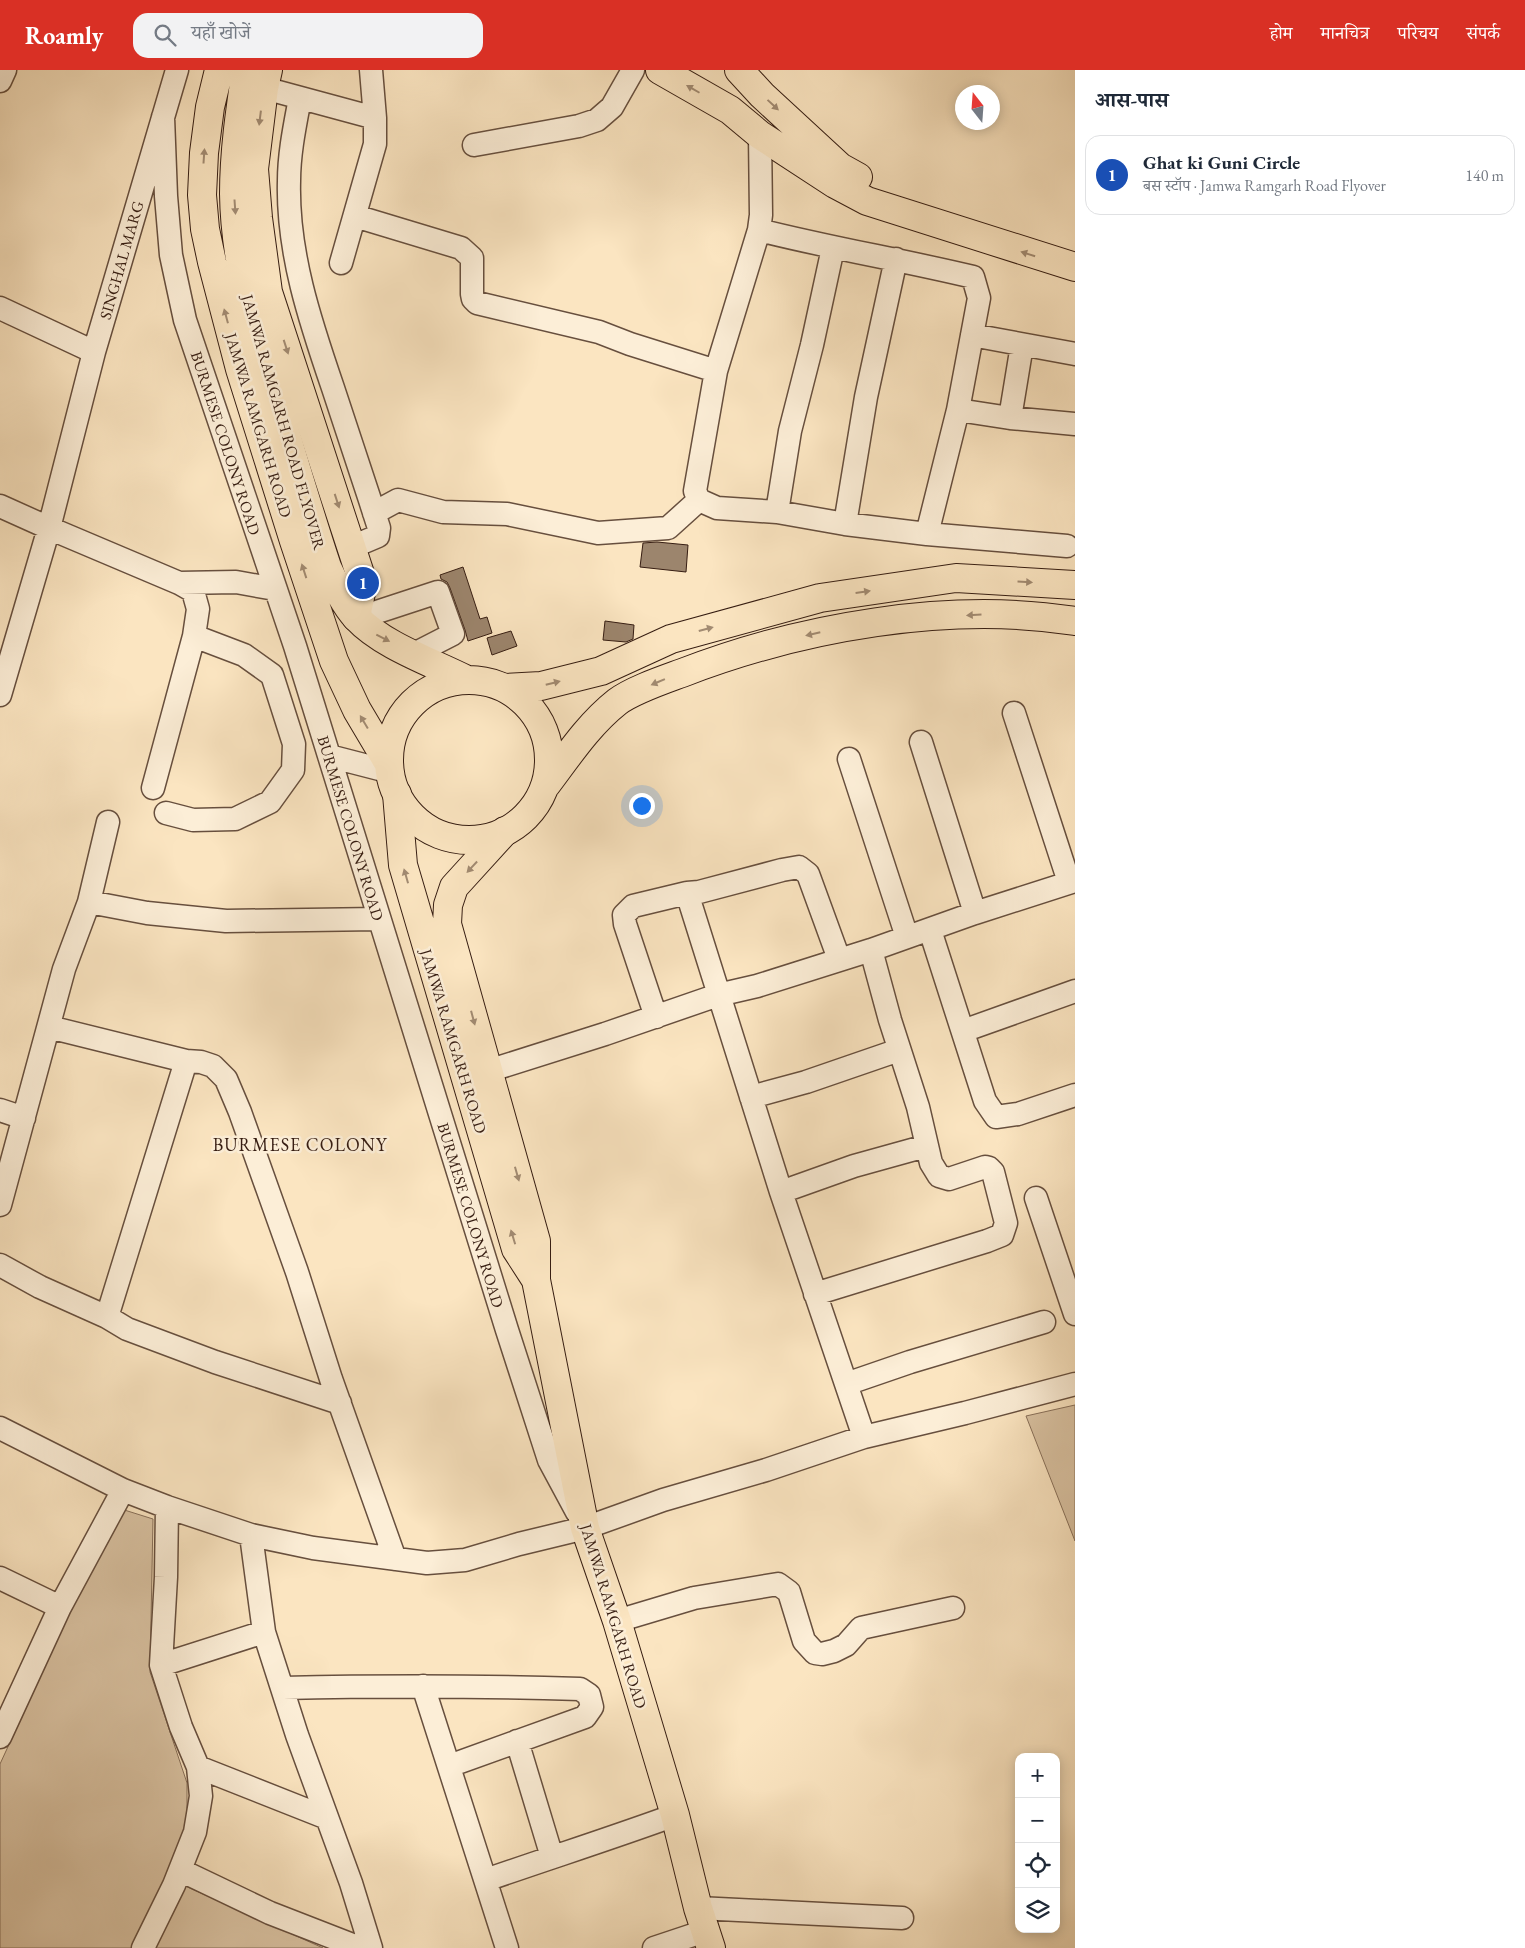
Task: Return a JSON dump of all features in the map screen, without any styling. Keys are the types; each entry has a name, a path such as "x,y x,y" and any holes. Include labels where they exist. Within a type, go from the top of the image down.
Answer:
{"main road":[{"name":"JAMWA RAMGARH ROAD","path":"219,70 210,107 204,153 202,195 205,229 212,262 240,369 334,661 392,777 403,865 516,1249 536,1280"},
{"path":"660,70 730,110 760,135 840,167 884,191 1075,248"},
{"path":"259,76 254,169 258,218 268,292 364,583 356,617 375,634 465,679 496,683 523,698 542,724 550,754 546,785"},
{"name":"JAMWA RAMGARH ROAD FLYOVER","path":"259,76 235,141 234,195 241,263 249,306 264,363 316,534 334,582 356,617"},
{"path":"730,110 745,77 835,184 867,201 953,230 1075,267"},
{"path":"504,688 541,686 601,671 671,639 820,598 956,578 1075,584"},
{"path":"465,679 435,688 409,706 393,733 392,777 414,821 444,837 472,840 505,831 530,812 546,785 587,731 618,702 654,684 704,664 784,641 846,627 925,617 998,614 1075,621"},
{"name":"JAMWA RAMGARH ROAD","path":"505,831 454,887 448,905 447,924 536,1241 536,1280 586,1528 618,1621 675,1815 705,1929"}],"street":[{"path":"0,81 5,70"},
{"name":"SINGHAL MARG","path":"0,695 49,528 94,352 177,70"},
{"path":"341,263 375,144 376,118 371,70"},
{"path":"474,145 579,126 597,120 612,107 634,70"},
{"path":"259,76 300,98 376,118"},
{"path":"300,98 288,181 293,247 319,346 380,528 378,536 352,547"},
{"name":"BURMESE COLONY ROAD","path":"163,117 166,196 171,254 185,320 329,756 378,919 549,1460 586,1528"},
{"path":"760,135 761,215 759,230 716,371 695,491 699,500 717,508 777,512 845,524 927,534 1067,546"},
{"path":"355,216 461,248 472,258 472,294 473,299 478,303 599,332 630,344 716,371"},
{"path":"759,230 833,248 896,259 972,277 979,298 958,410 927,534"},
{"path":"777,512 790,431 812,345 833,248"},
{"path":"845,524 866,397 896,259"},
{"path":"0,308 94,352"},
{"path":"972,335 1075,354"},
{"path":"1010,418 1022,345"},
{"path":"958,410 1010,418 1075,424"},
{"path":"374,513 398,500 443,512 507,514 598,533 668,528 699,500"},
{"path":"0,506 192,590 198,609 194,636 153,788"},
{"path":"179,583 236,582 275,590"},
{"path":"356,617 438,592 453,634 414,654"},
{"path":"166,813 193,820 235,819 270,802 293,770 294,744 272,676 244,655 194,636"},
{"path":"488,1071 718,995 757,986 871,950 1072,881 1014,713"},
{"path":"921,742 975,913"},
{"path":"329,756 392,777"},
{"path":"849,758 907,937"},
{"path":"0,1205 64,969 89,902 108,822"},
{"path":"656,1017 625,924 624,915 633,906 799,867 808,874 839,959"},
{"path":"687,893 814,1294 864,1437"},
{"path":"89,902 148,913 226,921 378,919"},
{"path":"930,930 985,1101 996,1116 1018,1114 1075,1095"},
{"path":"814,1294 1002,1235 1006,1223 993,1172 989,1168 985,1167 948,1179 939,1176 931,1163 918,1107 899,1050 871,950"},
{"path":"963,1031 1075,991"},
{"path":"49,1027 186,1061 201,1062 212,1066 226,1080 264,1176 340,1403 395,1559"},
{"path":"751,1097 806,1082 899,1050"},
{"path":"107,1317 186,1061"},
{"path":"0,1110 24,1118"},
{"path":"781,1192 854,1166 926,1146"},
{"path":"1036,1198 1075,1314"},
{"path":"0,1265 40,1287 107,1317 128,1329 215,1362 340,1403"},
{"path":"846,1384 910,1362 1044,1322"},
{"path":"0,1428 123,1490 251,1535 313,1548 427,1563 466,1560 520,1544 586,1528 663,1500 766,1470 864,1437 1075,1384"},
{"path":"0,1737 7,1706 123,1490"},
{"path":"143,1948 180,1870 195,1832 201,1796 198,1767 181,1727 161,1665 166,1577 167,1507"},
{"path":"251,1535 264,1632 351,1883 371,1948"},
{"path":"0,1578 60,1607"},
{"path":"618,1621 694,1598 778,1584 789,1592 804,1640 815,1653 822,1654 846,1645 862,1628 953,1608"},
{"path":"161,1665 264,1632"},
{"path":"283,1688 422,1686 580,1689 589,1695 592,1707 586,1717 449,1766"},
{"path":"422,1686 508,1948"},
{"path":"517,1741 552,1857"},
{"path":"198,1767 327,1818"},
{"path":"486,1880 575,1851 675,1815"},
{"path":"180,1870 270,1913 360,1948"},
{"path":"654,1948 705,1929 902,1918"}],"shaded area":[{"path":"1075,1405 1075,1541 1026,1416"},
{"path":"118,1508 153,1519 150,1672 187,1783 187,1831 132,1948 0,1948 0,1764"},
{"path":"183,1885 323,1948 152,1948"}],"building":[{"path":"657,542 688,545 686,572 640,567 643,543"},
{"path":"463,567 480,619 487,617 492,633 468,641 450,588 447,582 441,579 440,575"},
{"path":"605,621 634,625 633,639 626,642 603,640"},
{"path":"511,631 517,646 492,655 487,638"}],"place":[{"name":"Ghat ki Guni Circle","path":"363,583"}],"district":[{"name":"BURMESE COLONY","path":"300,1145"}]}
